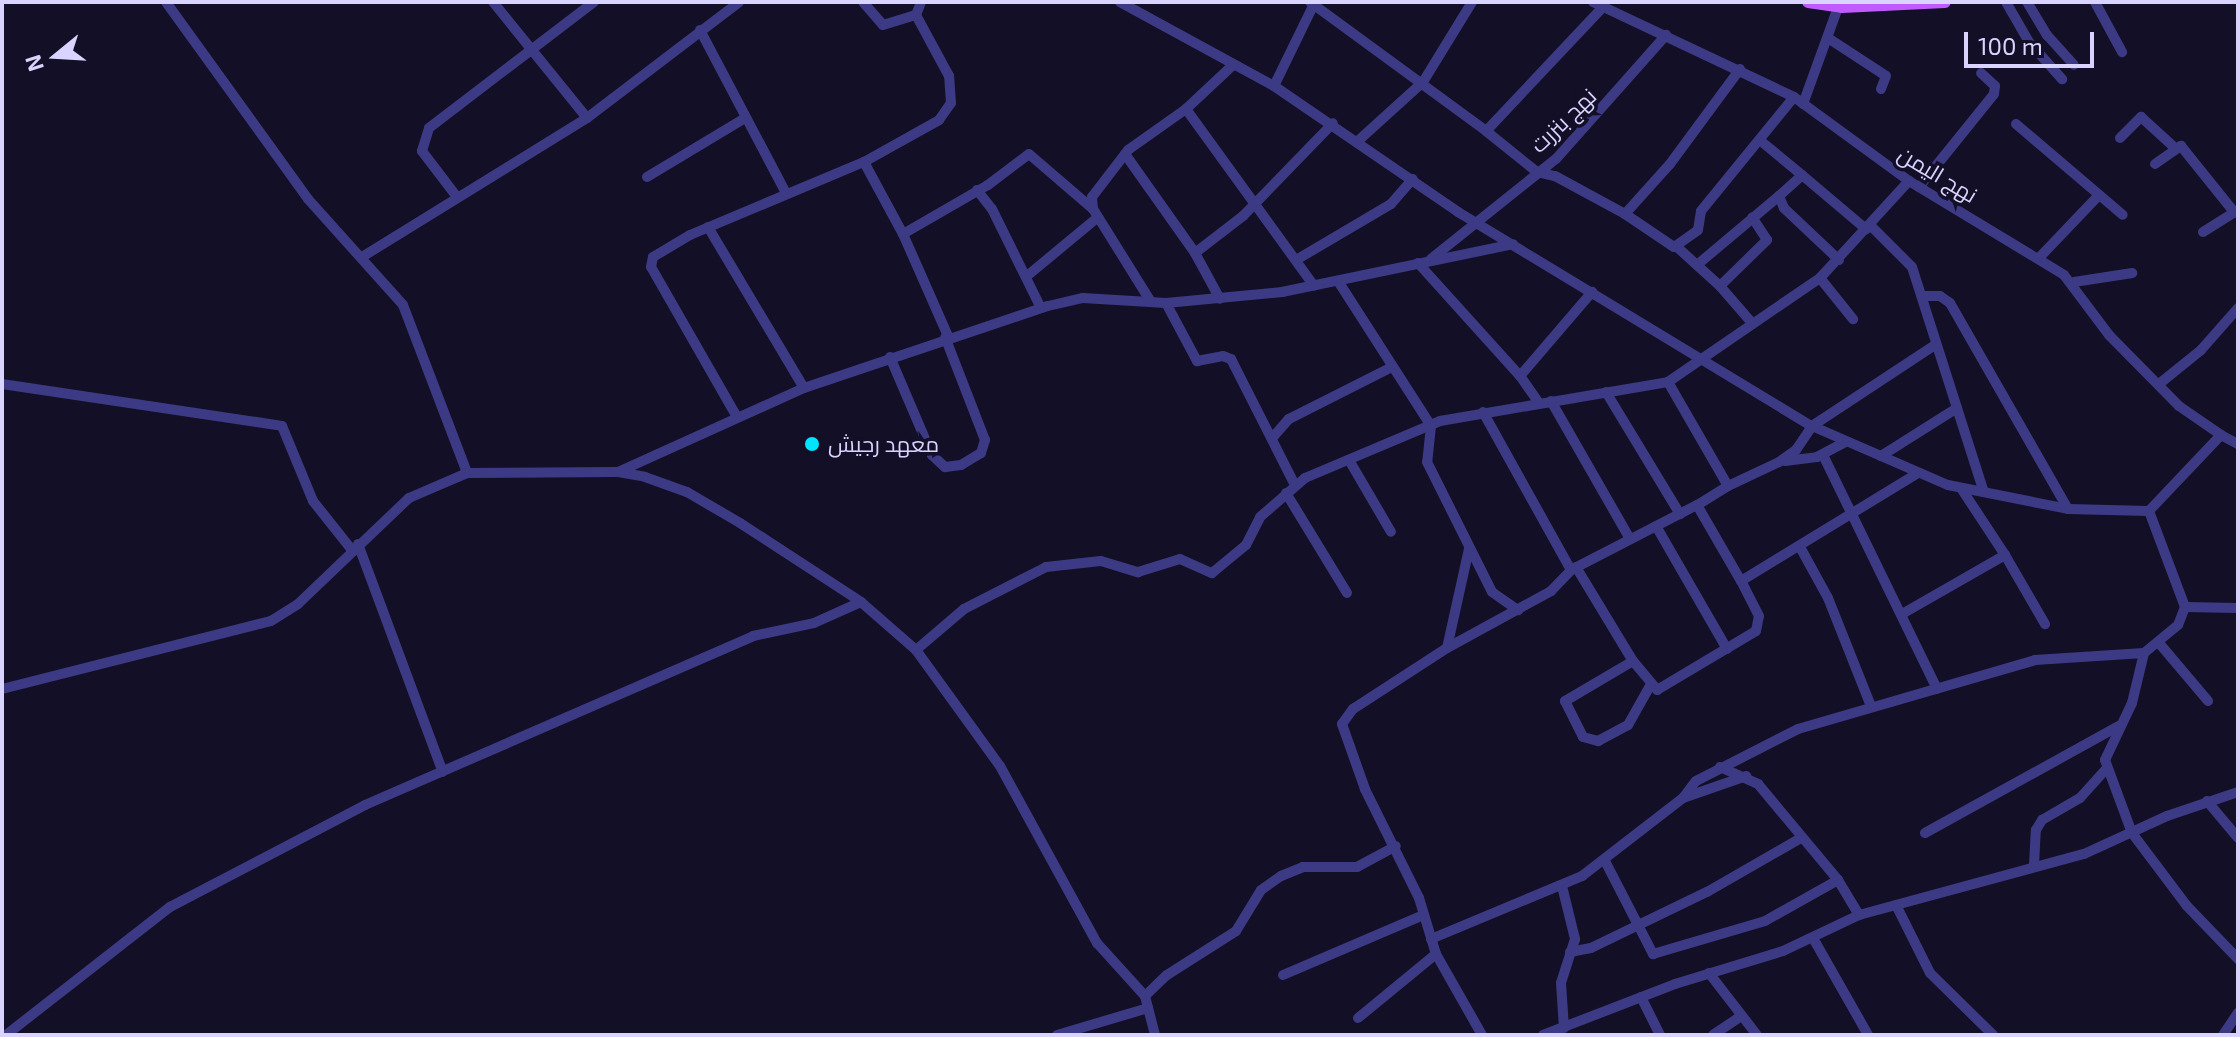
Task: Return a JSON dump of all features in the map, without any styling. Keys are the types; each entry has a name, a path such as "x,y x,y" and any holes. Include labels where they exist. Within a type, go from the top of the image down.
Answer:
{"main road":[{"path":"1808,2 1841,5 1945,2"}],"street":[{"path":"166,2 308,199 362,257 412,322 467,473"},
{"path":"493,2 587,118"},
{"path":"457,197 422,151 423,137 594,2"},
{"path":"362,257 587,118 739,2"},
{"path":"863,2 883,25 916,15"},
{"path":"737,417 650,262 708,227 864,162 939,120 951,103 949,76 916,15 921,2"},
{"path":"1120,2 1274,86 1359,140 1478,224 1812,426 1916,474 1961,488 2068,509 2149,511 2221,435"},
{"path":"1359,140 1423,82 1472,2"},
{"path":"2006,2 2029,42 2062,79"},
{"path":"2027,2 2074,65"},
{"path":"2095,2 2122,52"},
{"path":"1274,86 1313,3 1423,82 1537,172 1555,176 1677,247 1720,286 1752,323"},
{"path":"1486,131 1598,4"},
{"name":"نهج اليمن","path":"1598,4 1740,69 1799,100 1914,184 2074,282 2109,335 2179,406 2238,444"},
{"path":"1677,247 1698,230 1701,211 1799,100 1841,5"},
{"path":"700,30 786,193"},
{"name":"نهج بنزرت","path":"1423,262 1478,224 1609,105 1666,35"},
{"path":"1828,38 1886,76 1881,89"},
{"path":"1027,276 1095,213 1094,190 1125,154 1186,109 1233,65"},
{"path":"1625,214 1670,164 1740,69"},
{"path":"916,650 964,609 1046,567 1101,561 1138,572 1180,559 1212,573 1246,545 1260,517 1295,485 1431,426 1483,412 1668,382 1820,278 1839,260 1868,227 1914,184 1994,94 1995,86 1981,73"},
{"path":"1186,109 1314,286"},
{"path":"2120,138 2141,117 2174,147"},
{"path":"647,177 745,118"},
{"path":"1195,253 1255,203 1333,123"},
{"path":"2016,124 2123,215"},
{"path":"1762,142 1907,258 1984,492"},
{"path":"2155,164 2174,147 2181,146 2236,211 2203,232"},
{"path":"1125,154 1195,253 1220,299"},
{"path":"903,234 977,190 1023,155 1033,155 1095,213 1151,302"},
{"path":"864,162 903,234 946,336 985,440 981,453 961,465 945,467 932,455 890,357"},
{"path":"1697,265 1802,175"},
{"path":"1296,260 1391,204 1413,179"},
{"path":"977,190 1027,276 1041,308"},
{"path":"1779,196 1784,208 1839,260"},
{"path":"2039,258 2098,196"},
{"path":"1720,286 1767,240 1752,217"},
{"path":"708,227 804,388"},
{"path":"618,472 804,388 946,336 1041,308 1083,298 1166,303 1220,299 1314,286 1513,244"},
{"path":"1423,262 1520,376 1539,403"},
{"path":"2074,282 2132,273"},
{"path":"1820,278 1853,319"},
{"path":"1338,281 1431,426 1427,462 1469,549 1495,595 1518,610"},
{"path":"1520,376 1592,292"},
{"path":"1922,296 1940,296 1950,303 2068,509"},
{"path":"1166,303 1197,361 1223,356 1231,359 1274,436 1295,485"},
{"path":"2159,384 2201,350 2238,308"},
{"path":"1482,1035 1436,954 1396,846 1365,789 1342,724 1353,709 1447,648 1561,585 1574,569 1779,462 1796,450 1812,426 1935,345"},
{"path":"1274,436 1289,419 1392,367"},
{"path":"1668,382 1728,486"},
{"path":"2,384 282,426 313,501 355,547 443,772"},
{"path":"1606,392 1680,514"},
{"path":"1551,401 1630,539"},
{"path":"1881,456 1957,408"},
{"path":"1483,412 1574,569 1650,686"},
{"path":"1779,462 1823,455 1845,442"},
{"path":"1823,455 1937,689"},
{"path":"1349,460 1391,532"},
{"path":"2,689 254,629 298,604 409,498 467,473 618,472 687,492 861,602 916,650 1000,766 1097,943 1145,996 1155,1035"},
{"path":"1741,581 1852,516 1916,474"},
{"path":"1961,488 2045,624"},
{"path":"1286,493 1347,593"},
{"path":"1650,686 1667,686 1727,649 1760,624 1741,581 1697,505"},
{"path":"1431,939 1562,886 1605,861 1683,798 1696,781 1798,729 2035,660 2144,653 2178,625 2185,607 2149,511"},
{"path":"1656,526 1727,649"},
{"path":"1800,547 1828,598 1871,706"},
{"path":"1447,648 1469,549"},
{"path":"1902,614 2005,555"},
{"path":"6,1035 170,907 365,805 753,636 814,623 861,602"},
{"path":"2185,607 2238,608"},
{"path":"2159,643 2208,701"},
{"path":"2144,653 2121,725 2108,750 2106,769 2132,833 2187,906 2238,959"},
{"path":"1633,661 1565,701 1583,737 1598,741 1624,728 1650,686"},
{"path":"1925,833 2121,725"},
{"path":"1720,767 1746,776 1838,880 1859,915"},
{"path":"2034,865 2036,830 2042,820 2080,798 2106,769"},
{"path":"1683,798 1746,776"},
{"path":"1543,1035 1641,997 1813,938 1859,915 2034,865 2084,854 2207,801 2238,792"},
{"path":"2207,801 2238,838"},
{"path":"1570,952 1637,927 1801,838"},
{"path":"1145,996 1177,968 1236,931 1261,890 1281,876 1303,867 1357,867 1396,846"},
{"path":"1605,861 1648,952 1658,953 1765,921 1838,880"},
{"path":"1562,886 1575,934 1561,983 1564,1028"},
{"path":"1896,905 1930,973 1993,1035"},
{"path":"1283,975 1424,915"},
{"path":"1813,938 1868,1035"},
{"path":"1358,1018 1436,954"},
{"path":"1709,973 1757,1035"},
{"path":"1641,997 1660,1035"},
{"path":"1057,1035 1148,1008"},
{"path":"2223,1035 2238,1013"},
{"path":"1713,1035 1741,1016"}],"place":[{"name":"معهد رجيش","path":"812,444"}]}
